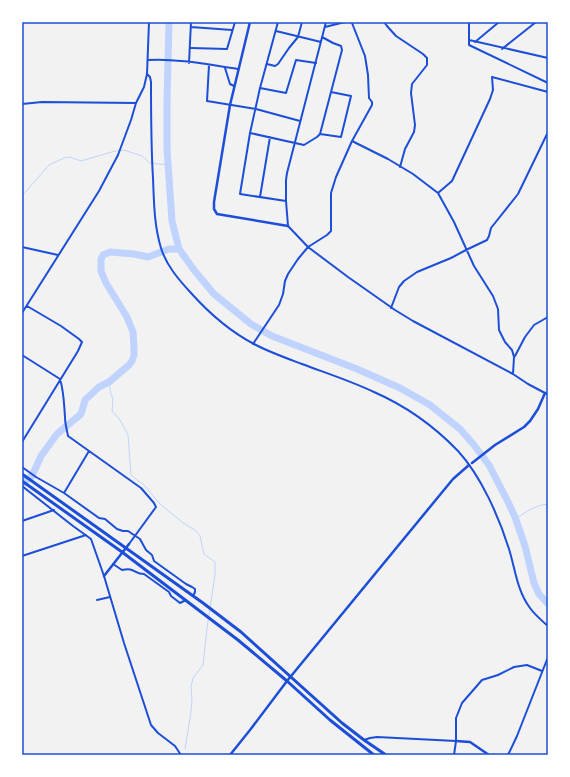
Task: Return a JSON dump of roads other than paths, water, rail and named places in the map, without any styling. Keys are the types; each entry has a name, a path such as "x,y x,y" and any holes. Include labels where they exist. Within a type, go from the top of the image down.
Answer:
{"main road":[{"path":"22,474 203,603 241,632 342,723 386,755"},
{"path":"22,481 28,488 122,552 238,640 287,681 330,720 374,755"}],"street":[{"path":"22,313 99,191 118,155 136,103 144,87 147,74 149,22"},
{"path":"189,62 191,48 191,22"},
{"path":"191,48 227,49 235,22"},
{"path":"230,755 287,681 453,479 495,445 524,427 530,421 547,394 391,308 308,247 288,226 217,214 214,208 214,202 230,105 250,22"},
{"path":"278,22 260,88 250,134 240,194 286,201"},
{"path":"267,64 275,66 278,64 298,37 302,22"},
{"path":"288,226 286,180 294,143 326,22"},
{"path":"325,27 346,22"},
{"path":"254,343 279,305 283,294 285,281 298,258 308,247 327,235 330,231 331,193 336,177 372,102 369,98 365,56 352,24 353,22"},
{"path":"384,22 396,36 427,58 427,65 412,84 411,93 415,125 414,132 405,149 400,167"},
{"path":"469,22 469,44 548,83"},
{"path":"475,42 499,22"},
{"path":"502,48 536,22"},
{"path":"191,27 232,30"},
{"path":"276,31 321,42"},
{"path":"250,134 304,145 320,134 342,50 341,46 322,37"},
{"path":"469,40 548,58"},
{"path":"148,60 189,62 238,69"},
{"path":"260,88 286,93 296,60 316,63"},
{"path":"209,65 207,101 256,109 300,121"},
{"path":"225,68 230,84 234,86"},
{"path":"147,74 150,77 151,82 154,216 165,258 180,282 213,315 244,338 281,356 331,374 374,392 412,413 446,438 470,464 488,496 509,548 522,596 529,607 548,626"},
{"path":"438,193 452,181 490,99 493,90 492,77 548,92"},
{"path":"320,134 341,137 351,96 331,92"},
{"path":"22,104 42,102 136,103"},
{"path":"391,308 399,287 416,272 451,258 487,240 491,228 518,194 548,132"},
{"path":"260,197 270,137"},
{"path":"352,141 388,159 413,174 438,193 454,222 474,266 493,296 498,309 499,330 505,342 512,350 514,358 513,374"},
{"path":"22,247 58,255"},
{"path":"22,442 82,342 62,326 27,306"},
{"path":"514,358 525,337 534,325 548,317"},
{"path":"22,355 60,380 63,388 68,436 141,488 156,507 104,576"},
{"path":"64,493 89,451"},
{"path":"22,467 64,493 99,518 105,519 117,529 128,531 140,539 146,550 152,555 154,561 195,589 193,596"},
{"path":"22,486 28,488 72,526 91,539 151,725 158,733 175,746 181,755"},
{"path":"22,521 54,510"},
{"path":"22,556 86,535"},
{"path":"114,564 122,570 128,569 144,574 169,592 171,596 180,603 186,600"},
{"path":"97,600 110,597"},
{"path":"508,755 548,657"},
{"path":"454,755 456,741 456,718 462,703 482,680 498,675 514,667 527,665 542,671"},
{"path":"364,740 377,737 470,742 489,755"}],"waterway":[{"path":"169,22 167,149 172,221 179,249 214,294 251,324 272,336 357,369 400,388 430,405 460,429 489,465 508,502 525,546 534,583 539,594 548,604"},
{"path":"22,196 49,165 64,158 70,157 81,161 115,151 124,150 142,156 150,163 168,165"},
{"path":"22,484 32,476 41,456 57,434 81,414 85,400 99,387 109,382 132,361 134,355 133,332 127,317 106,283 101,271 101,259 103,255 110,252 148,257 169,249 179,249"},
{"path":"109,382 113,399 112,411 120,420 128,435 131,475 146,487 159,503 182,522 196,531 200,536 204,554 215,562 215,575 203,665 193,678 191,687 191,712 185,749"},
{"path":"516,519 531,509 548,504"}]}
